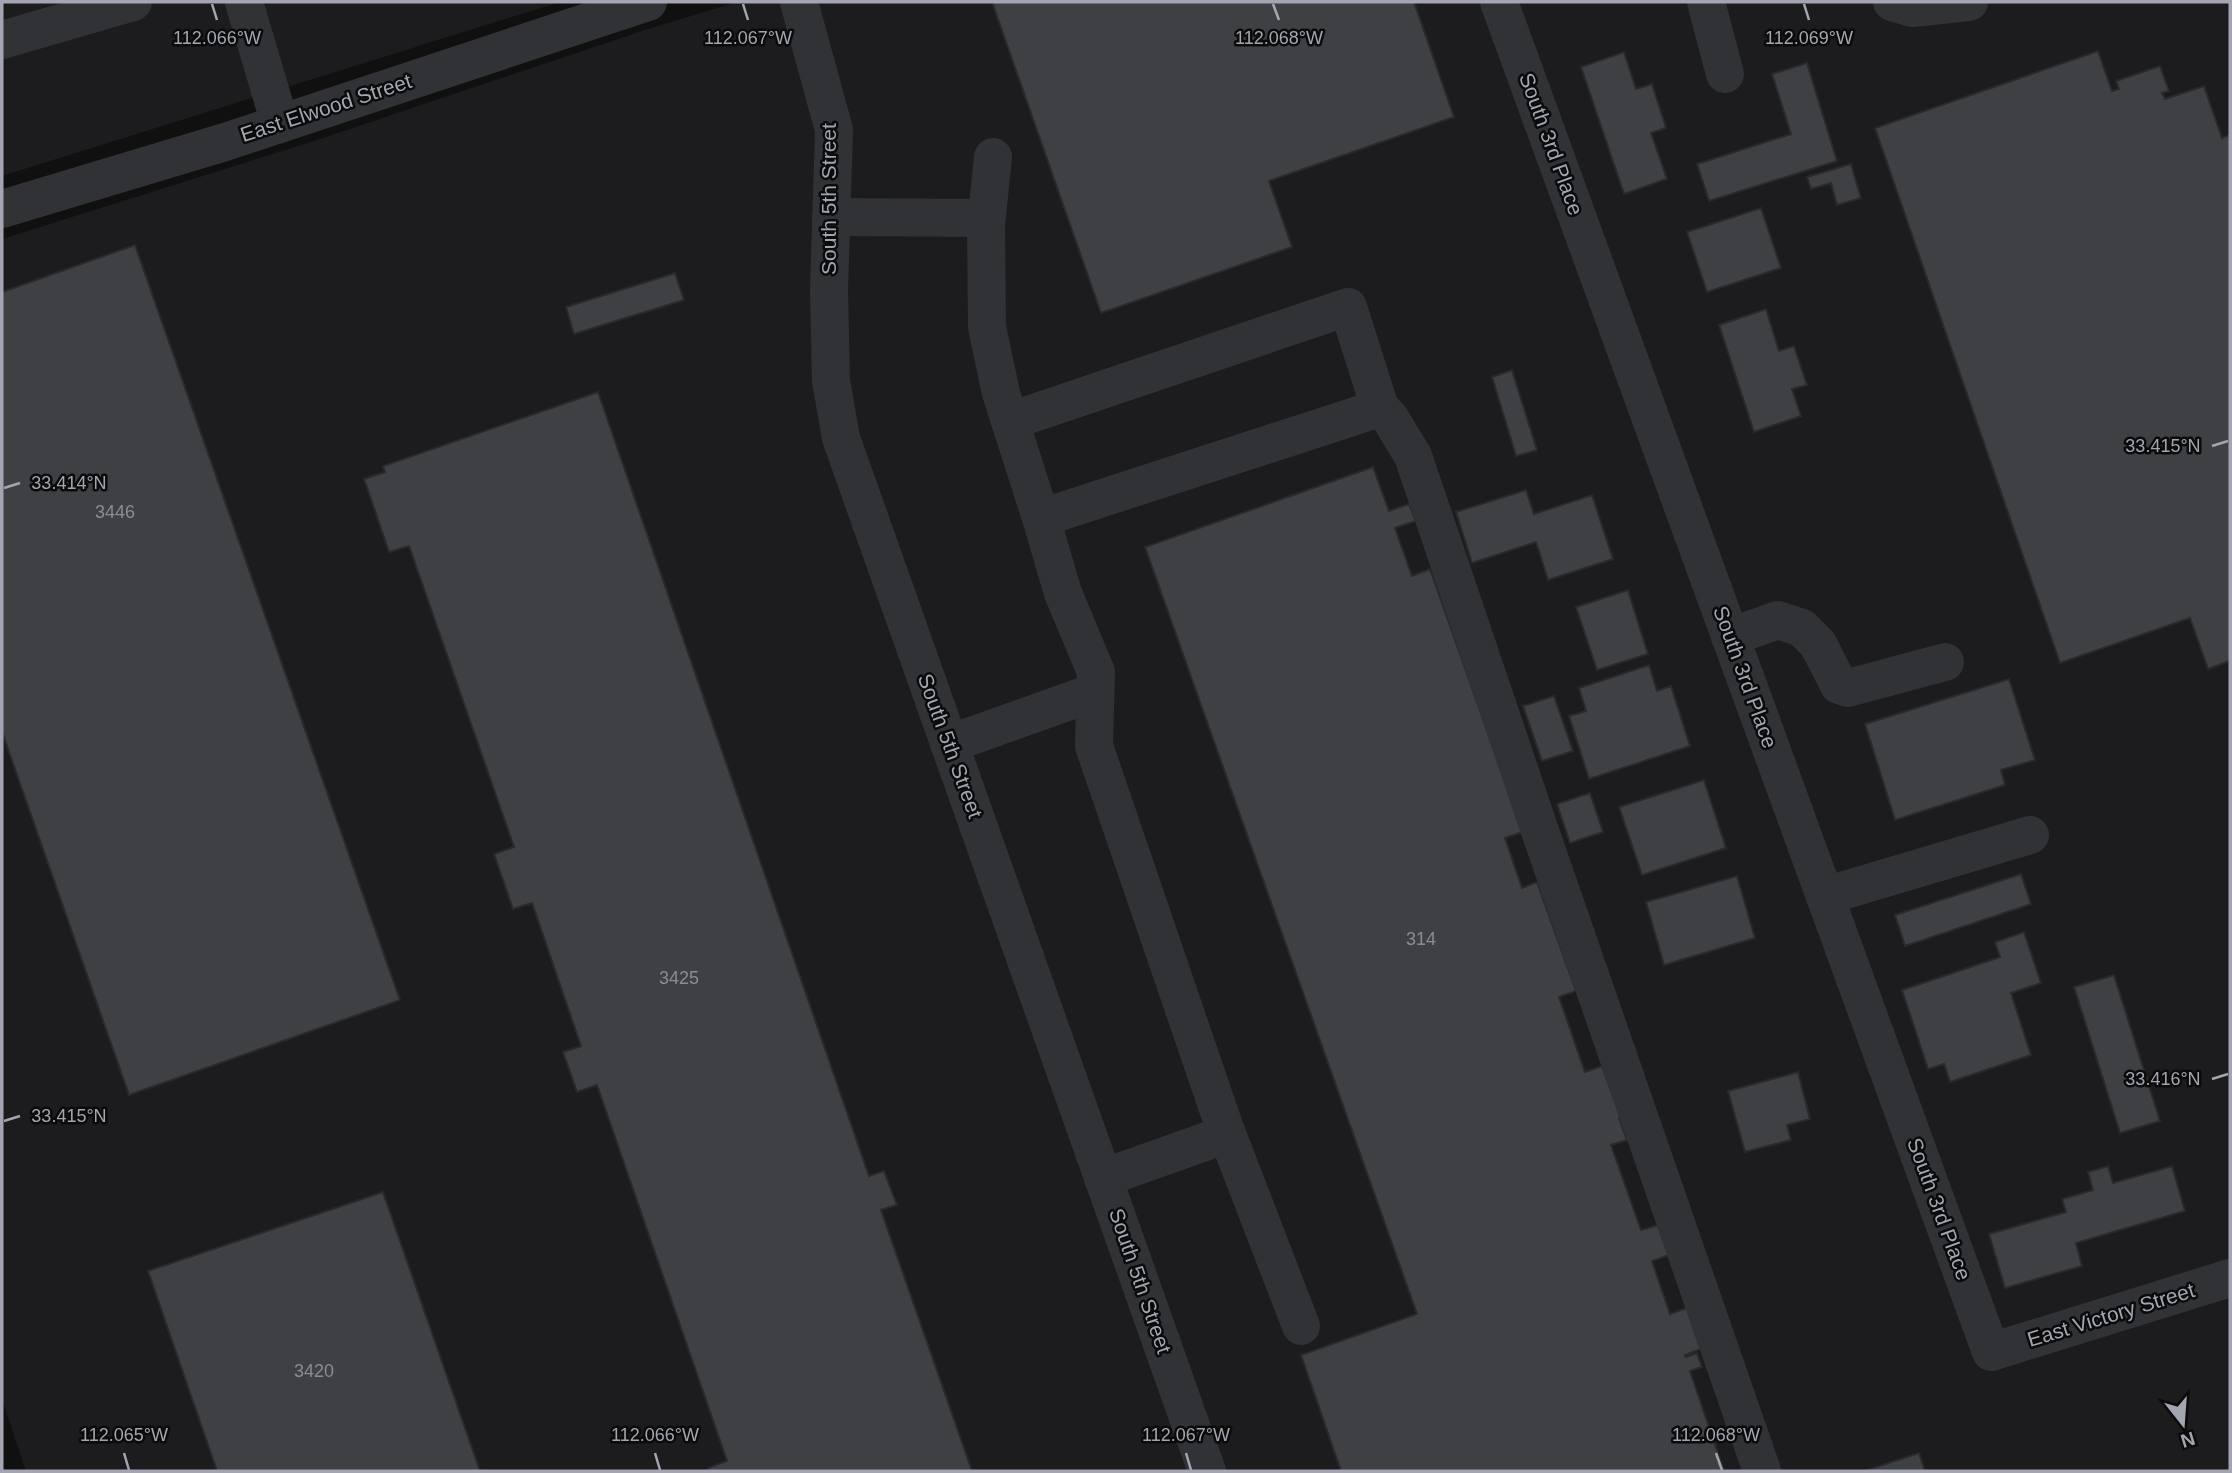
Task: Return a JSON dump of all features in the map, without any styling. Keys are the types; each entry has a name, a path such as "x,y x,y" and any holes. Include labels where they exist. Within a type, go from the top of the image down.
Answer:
{"street":[{"path":"2,40 133,2"},
{"path":"244,2 280,124"},
{"name":"East Elwood Street","path":"2,209 280,124 648,2"},
{"name":"South 5th Street","path":"799,2 834,130 829,290 831,381 841,438 1207,1471"},
{"name":"South 3rd Place","path":"1499,2 1991,1352"},
{"path":"1706,2 1725,74"},
{"path":"1892,2 1912,8 1969,2"},
{"path":"993,157 986,218 986,327 1001,393 1063,593 1096,672 1094,746 1227,1134 1301,1326"},
{"path":"831,217 986,218"},
{"path":"1010,421 1348,307 1380,408 1390,418 1413,457 1762,1471"},
{"path":"1041,518 1380,408"},
{"path":"1730,637 1778,620 1802,628 1818,643 1839,685 1848,688 1945,662"},
{"path":"949,744 1095,692"},
{"path":"1825,896 2030,835"},
{"path":"1103,1178 1227,1134"},
{"name":"East Victory Street","path":"1991,1352 2230,1278"}],"shaded area":[{"path":"2,2 560,2 2,176"},
{"path":"737,2 2230,2 2230,1471 26,1471 2,1399 2,239 314,141 645,30"}],"building":[{"path":"992,2 1414,2 1454,117 1269,181 1292,247 1101,313"},
{"path":"2098,51 2112,91 2119,89 2116,81 2160,66 2169,91 2162,93 2165,99 2204,86 2222,138 2230,135 2230,661 2208,669 2190,618 2060,663 1875,128"},
{"path":"1624,52 1636,89 1652,84 1666,128 1651,133 1667,179 1624,194 1581,67"},
{"path":"1807,63 1837,161 1709,201 1697,164 1791,134 1772,74"},
{"path":"1851,164 1861,198 1837,205 1831,183 1811,189 1807,177"},
{"path":"1761,208 1781,268 1707,292 1687,232"},
{"path":"135,245 400,1000 129,1095 2,732 2,292"},
{"path":"675,273 684,300 574,334 566,307"},
{"path":"1766,309 1779,351 1794,346 1807,385 1792,389 1801,416 1754,432 1719,325"},
{"path":"1512,370 1537,450 1516,456 1492,377"},
{"path":"598,392 869,1176 884,1171 897,1205 881,1210 972,1471 709,1471 708,1468 727,1461 597,1085 577,1092 563,1052 581,1046 532,903 513,909 494,854 514,847 409,546 389,552 364,479 385,472 383,466"},
{"path":"1373,467 1389,511 1409,504 1416,521 1395,528 1412,576 1430,569 1523,832 1505,838 1522,888 1537,882 1576,991 1559,997 1585,1072 1602,1066 1621,1118 1627,1140 1611,1145 1641,1230 1658,1225 1669,1255 1652,1261 1670,1314 1687,1308 1701,1349 1685,1355 1686,1357 1697,1353 1702,1367 1690,1371 1724,1471 1341,1471 1301,1355 1417,1314 1145,547"},
{"path":"1526,490 1534,514 1592,495 1613,559 1548,580 1536,542 1472,563 1456,512"},
{"path":"1628,590 1648,654 1597,670 1576,607"},
{"path":"1649,665 1657,691 1671,686 1690,746 1589,779 1569,716 1586,711 1579,688"},
{"path":"2009,679 2035,760 2001,770 2005,785 1895,820 1865,724"},
{"path":"1554,696 1573,751 1542,761 1523,706"},
{"path":"1704,780 1726,848 1642,875 1619,807"},
{"path":"1590,793 1603,832 1570,843 1557,804"},
{"path":"2021,874 2031,904 1905,946 1895,915"},
{"path":"1737,876 1755,938 1664,965 1646,902"},
{"path":"2024,932 2041,983 2011,993 2031,1055 1950,1082 1944,1064 1928,1069 1902,990 2000,957 1995,942"},
{"path":"2114,975 2160,1121 2120,1133 2074,987"},
{"path":"1798,1072 1810,1119 1787,1125 1791,1140 1745,1152 1728,1091"},
{"path":"2108,1166 2113,1183 2172,1166 2185,1211 2076,1243 2082,1266 2005,1288 1989,1234 2066,1212 2062,1199 2093,1190 2088,1172"},
{"path":"383,1192 480,1471 217,1471 148,1271"},
{"path":"1919,1453 1925,1471 1867,1470"}]}
